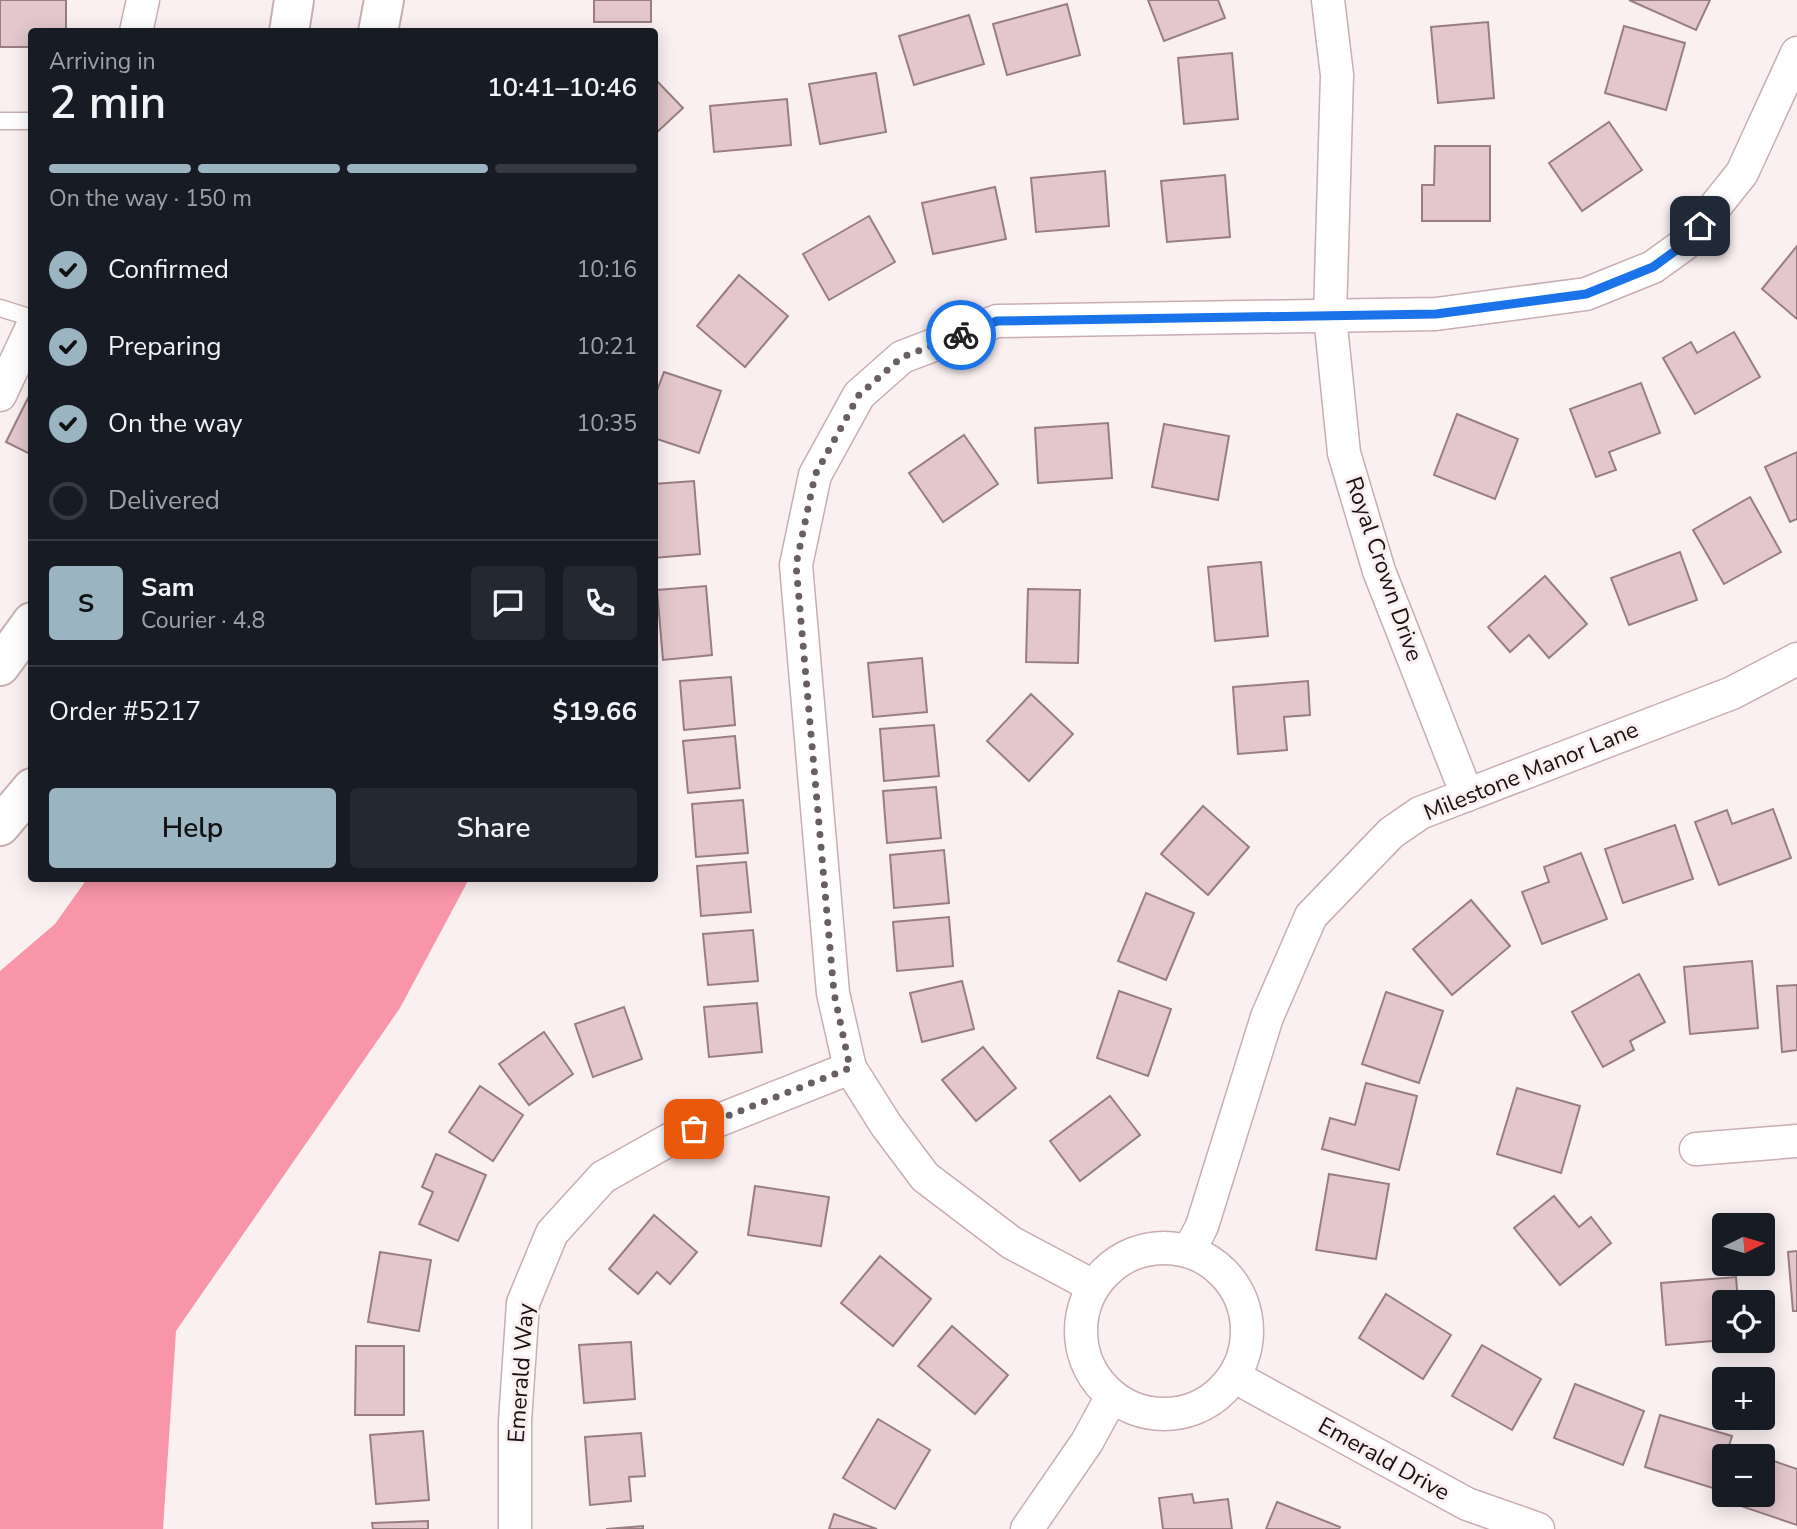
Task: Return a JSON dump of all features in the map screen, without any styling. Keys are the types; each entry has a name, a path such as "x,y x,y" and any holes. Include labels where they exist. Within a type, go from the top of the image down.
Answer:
{"street":[{"path":"137,28 143,0"},
{"path":"290,28 294,0"},
{"path":"379,28 384,0"},
{"name":"Royal Crown Drive","path":"1328,0 1338,75 1330,316 1344,453 1379,571 1467,795"},
{"path":"1093,1286 1012,1243 925,1177 886,1125 850,1068 834,993 796,565 815,475 859,395 902,357 997,321 1436,314 1586,294 1653,267 1686,243 1742,173 1797,53"},
{"path":"0,395 28,336"},
{"path":"0,666 28,628"},
{"name":"Milestone Manor Lane","path":"1189,1251 1202,1226 1267,1017 1311,916 1391,833 1420,813 1732,692 1797,659"},
{"path":"0,826 28,793"},
{"name":"Emerald Way","path":"515,1529 515,1421 523,1303 552,1233 603,1177 668,1140 850,1068"},
{"path":"1696,1149 1797,1141"},
{"path":"1160,1247 1189,1251 1215,1264 1239,1293 1247,1321 1246,1350 1235,1377 1214,1398 1195,1409 1166,1415 1137,1410 1112,1396 1091,1371 1082,1343 1083,1314 1093,1286 1108,1269 1132,1254 1160,1247"},
{"name":"Emerald Drive","path":"1235,1377 1467,1504 1538,1529"},
{"path":"1027,1529 1087,1442 1112,1396"}],"lane":[{"path":"0,121 28,121"},
{"path":"0,308 28,317"}],"shaded area":[{"path":"85,882 467,882 400,1008 176,1331 163,1529 0,1529 0,971 55,924"}],"building":[{"path":"0,0 66,0 66,28 28,28 28,47 0,47"},
{"path":"594,0 651,0 651,22 594,22"},
{"path":"1148,0 1218,0 1225,18 1164,41"},
{"path":"1629,0 1710,0 1696,30"},
{"path":"1067,4 1080,55 1007,75 993,24"},
{"path":"969,15 984,64 914,85 899,36"},
{"path":"1488,22 1494,98 1438,103 1431,27"},
{"path":"1624,26 1685,43 1666,110 1605,93"},
{"path":"1232,53 1238,119 1184,124 1178,58"},
{"path":"876,73 886,132 820,144 809,84"},
{"path":"658,82 683,108 658,131"},
{"path":"787,99 791,145 714,152 710,106"},
{"path":"1609,122 1642,170 1582,211 1549,163"},
{"path":"1435,146 1490,146 1490,221 1422,221 1422,185 1434,185"},
{"path":"1105,171 1109,226 1036,232 1031,178"},
{"path":"1225,175 1230,237 1167,242 1161,181"},
{"path":"995,187 1006,239 933,254 922,203"},
{"path":"869,216 895,262 829,300 803,254"},
{"path":"1797,246 1797,319 1762,289"},
{"path":"739,275 788,316 745,367 697,326"},
{"path":"1734,332 1760,377 1695,414 1663,358 1691,342 1697,353"},
{"path":"664,372 721,391 699,453 658,439 658,388"},
{"path":"1641,383 1660,433 1609,452 1616,470 1596,477 1570,409"},
{"path":"28,398 28,453 6,442"},
{"path":"1457,414 1518,439 1495,499 1434,475"},
{"path":"1108,423 1112,478 1038,483 1035,428"},
{"path":"1164,424 1229,436 1218,500 1152,487"},
{"path":"964,435 998,484 943,522 909,473"},
{"path":"1797,452 1797,519 1790,522 1765,467"},
{"path":"694,481 700,554 658,558 658,484"},
{"path":"1750,497 1781,552 1724,584 1693,530"},
{"path":"1680,552 1697,600 1629,625 1611,578"},
{"path":"1261,562 1268,636 1215,641 1208,567"},
{"path":"1545,576 1587,624 1549,658 1529,635 1510,652 1488,627"},
{"path":"706,586 712,655 663,660 658,590"},
{"path":"1028,589 1080,590 1078,663 1026,662"},
{"path":"922,658 927,712 873,717 868,663"},
{"path":"731,677 735,725 684,730 680,681"},
{"path":"1308,681 1310,715 1284,717 1287,750 1238,754 1233,687"},
{"path":"1031,694 1073,734 1029,781 987,741"},
{"path":"934,725 939,776 884,781 880,729"},
{"path":"735,736 740,788 688,793 683,741"},
{"path":"936,787 941,838 887,843 883,791"},
{"path":"743,800 748,853 696,857 692,804"},
{"path":"1203,806 1249,847 1208,895 1161,854"},
{"path":"1773,809 1791,858 1719,885 1695,822 1727,810 1732,824"},
{"path":"1675,825 1693,879 1623,903 1605,849"},
{"path":"944,850 949,903 894,908 890,855"},
{"path":"1581,853 1607,919 1542,944 1522,892 1549,882 1544,867"},
{"path":"746,862 751,912 701,916 697,866"},
{"path":"1146,893 1194,913 1166,980 1118,961"},
{"path":"1471,900 1510,946 1452,995 1413,949"},
{"path":"949,917 953,966 897,971 893,922"},
{"path":"753,930 758,981 708,985 703,934"},
{"path":"1752,961 1758,1028 1690,1034 1684,967"},
{"path":"1639,974 1665,1022 1630,1041 1634,1050 1603,1067 1572,1012"},
{"path":"962,981 974,1029 922,1042 910,993"},
{"path":"1797,985 1797,1050 1782,1052 1777,986"},
{"path":"1119,991 1171,1009 1148,1076 1097,1058"},
{"path":"1386,992 1443,1011 1419,1083 1362,1064"},
{"path":"757,1003 762,1052 709,1057 704,1007"},
{"path":"624,1007 642,1059 593,1077 575,1024"},
{"path":"544,1032 573,1074 529,1105 499,1064"},
{"path":"983,1047 1016,1088 976,1121 942,1080"},
{"path":"1366,1083 1417,1096 1399,1170 1322,1149 1330,1118 1355,1125"},
{"path":"480,1086 523,1115 493,1161 449,1132"},
{"path":"1517,1088 1580,1106 1561,1173 1497,1154"},
{"path":"1110,1096 1140,1135 1080,1181 1050,1141"},
{"path":"436,1154 486,1175 458,1241 419,1224 433,1192 422,1187"},
{"path":"1329,1174 1389,1184 1376,1259 1316,1250"},
{"path":"755,1186 829,1197 821,1246 748,1235"},
{"path":"1554,1196 1579,1227 1591,1217 1611,1243 1560,1285 1514,1228"},
{"path":"654,1215 697,1252 670,1284 657,1272 638,1294 609,1269"},
{"path":"1797,1251 1797,1311 1793,1311 1788,1252"},
{"path":"380,1252 431,1260 419,1331 368,1322"},
{"path":"880,1256 931,1299 893,1346 841,1303"},
{"path":"1736,1277 1737,1290 1712,1290 1712,1341 1666,1345 1661,1283"},
{"path":"1386,1294 1451,1335 1423,1379 1359,1338"},
{"path":"952,1326 1008,1375 975,1414 918,1366"},
{"path":"631,1342 635,1399 584,1403 579,1345"},
{"path":"1482,1345 1541,1379 1512,1430 1452,1396"},
{"path":"356,1346 404,1346 404,1415 355,1415"},
{"path":"1575,1384 1644,1411 1623,1465 1554,1438"},
{"path":"1660,1415 1732,1436 1730,1444 1712,1444 1712,1488 1645,1467"},
{"path":"878,1419 930,1450 895,1509 843,1478"},
{"path":"423,1431 429,1500 376,1504 370,1435"},
{"path":"641,1433 645,1476 629,1477 631,1501 590,1505 585,1437"},
{"path":"1775,1461 1797,1469 1797,1525 1744,1507 1775,1507"},
{"path":"1192,1494 1194,1503 1228,1499 1232,1529 1163,1529 1159,1498"},
{"path":"1277,1502 1340,1527 1266,1529"},
{"path":"834,1514 877,1529 829,1529"},
{"path":"428,1521 428,1529 373,1529 372,1523"},
{"path":"643,1526 643,1529 606,1529"}],"way so far":[{"path":"694,1129 850,1068 834,993 796,565 815,475 859,395 902,357 961,335"}],"route":[{"path":"961,335 997,321 1436,314 1586,294 1653,267 1686,243 1700,226"}]}
